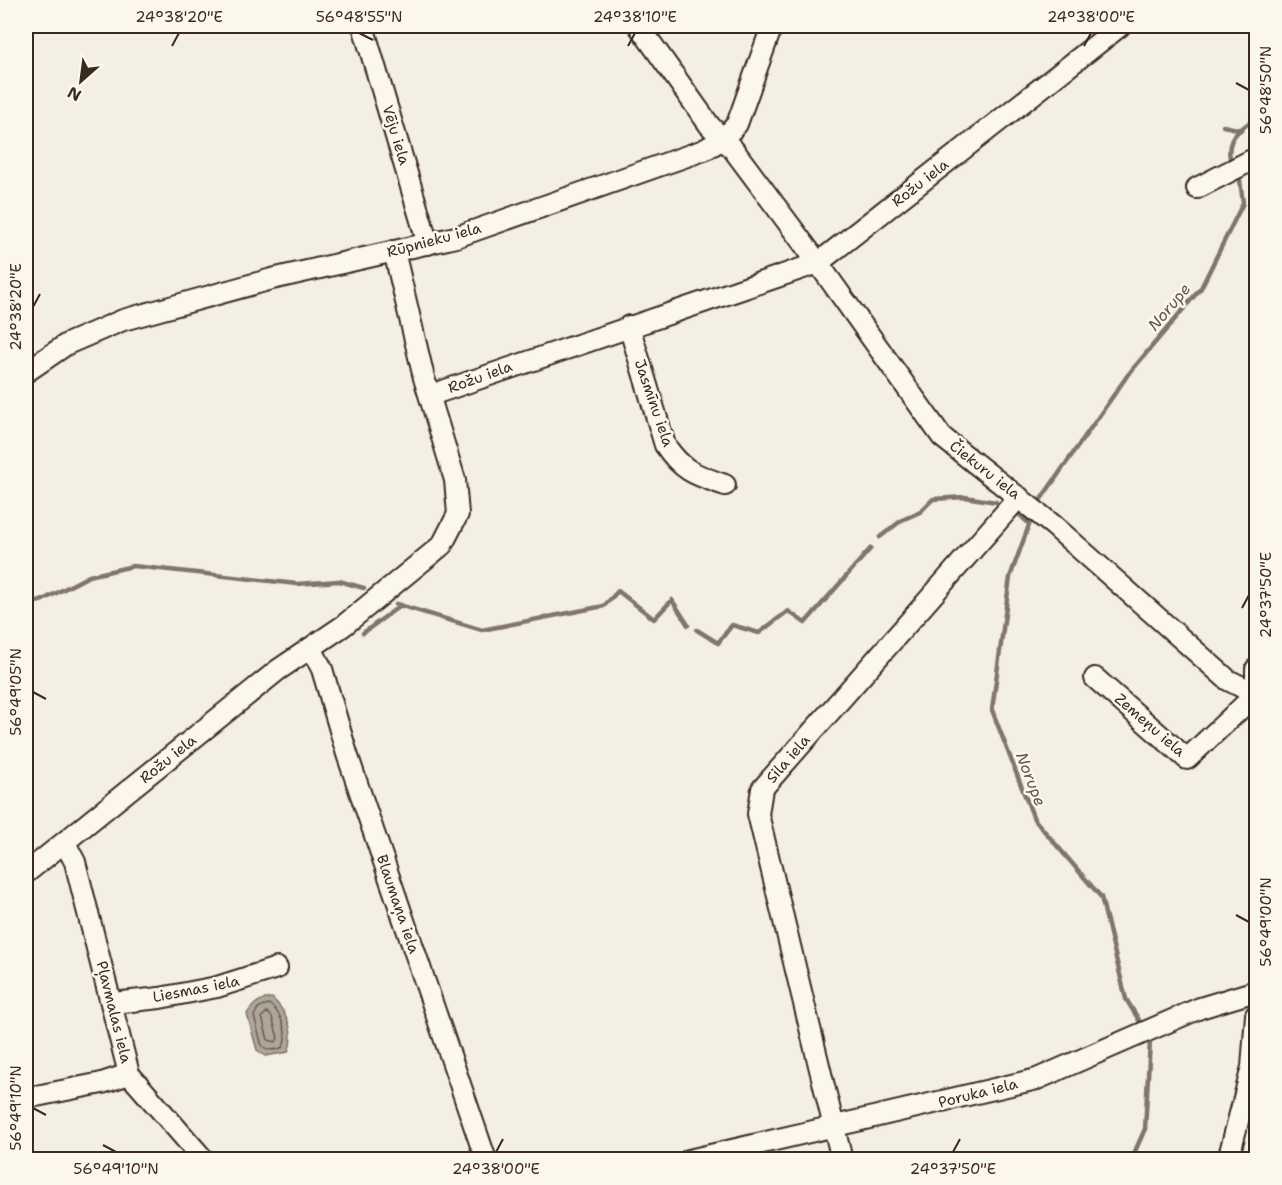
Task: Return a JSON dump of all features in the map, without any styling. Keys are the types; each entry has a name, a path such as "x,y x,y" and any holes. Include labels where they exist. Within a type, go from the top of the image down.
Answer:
{"street":[{"name":"Vēju iela","path":"363,26 428,243"},
{"name":"Čiekuru iela","path":"639,26 710,126 723,139 818,263 942,437 1018,496 1228,680 1256,697"},
{"name":"Rūpnieku iela","path":"26,369 67,344 123,320 272,279 428,243 531,212 704,150 723,139 737,124 772,26"},
{"name":"Rožu iela","path":"26,873 278,670 311,648 432,556 451,531 458,514 455,480 431,395 818,263 1120,26"},
{"path":"1197,188 1257,158"},
{"path":"394,251 424,378 431,395"},
{"name":"Jasmīnu iela","path":"629,326 665,445 677,462 690,473 724,485"},
{"name":"Sila iela","path":"842,1160 758,814 762,789 1018,496"},
{"name":"Blaumaņa iela","path":"311,648 322,669 347,754 486,1160"},
{"path":"1256,697 1257,669"},
{"name":"Zemeņu iela","path":"1095,678 1187,759 1256,697"},
{"name":"Pļavmalas iela","path":"65,843 75,862 113,1003 129,1074 204,1160"},
{"name":"Liesmas iela","path":"113,1003 160,998 217,987 278,968"},
{"name":"Poruka iela","path":"689,1160 1037,1079 1200,1008 1257,991"},
{"path":"1228,1160 1252,1067 1257,1015"},
{"path":"26,1098 102,1083 129,1074"}],"water":[{"path":"272,998 286,1016 291,1037 288,1052 266,1056 257,1050 247,1014 257,1002"}],"waterway":[{"name":"Norupe","path":"1230,159 1230,145 1235,135 1256,118"},
{"path":"1223,126 1242,130"},
{"name":"Norupe","path":"1039,502 1127,376 1201,288 1243,203 1239,173"},
{"path":"880,537 902,520 920,512 933,499 965,497 996,502"},
{"path":"1018,513 1029,524"},
{"name":"Norupe","path":"1032,517 1010,577 992,710 1034,819 1101,897 1126,999 1142,1025"},
{"path":"697,630 718,643 732,625 759,633 788,611 805,623 871,548"},
{"path":"26,605 43,600 89,576 133,566 297,584 339,581 364,588"},
{"path":"396,604 482,630 604,606 618,591 654,619 672,600 688,625"},
{"path":"363,633 401,605"},
{"name":"Norupe","path":"1131,1160 1145,1129 1150,1041"}]}
